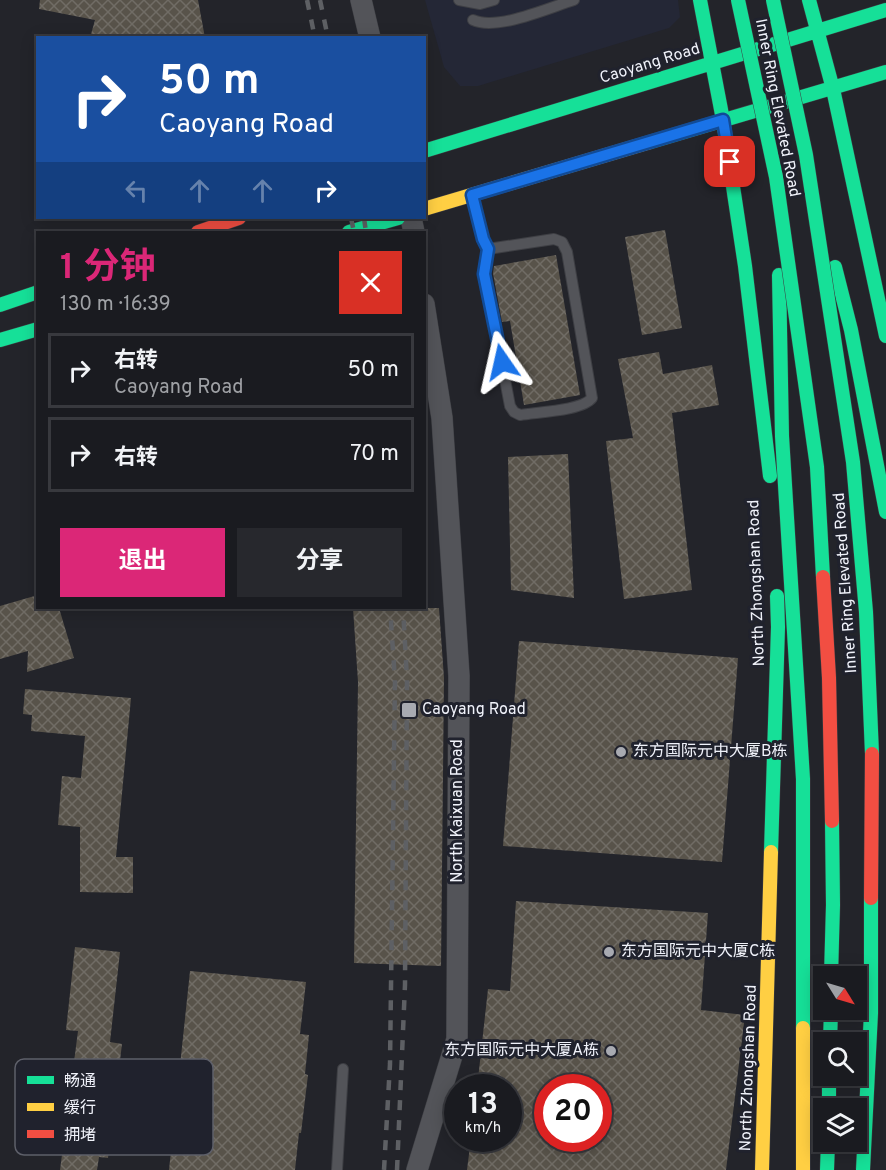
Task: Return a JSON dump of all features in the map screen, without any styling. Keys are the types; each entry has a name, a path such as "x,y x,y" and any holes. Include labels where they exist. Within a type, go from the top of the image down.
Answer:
{"main road":[{"name":"North Zhongshan Road","path":"700,0 723,120 745,266 767,442 770,489"},
{"name":"Inner Ring Elevated Road","path":"738,0 776,177 817,467 829,678 833,905 831,966"},
{"name":"Inner Ring Elevated Road","path":"773,0 806,155 853,462 866,612 872,759 871,1013 863,1170"},
{"path":"809,0 833,89 886,336"},
{"name":"Caoyang Road","path":"426,150 886,10"},
{"path":"426,208 886,72"},
{"path":"806,155 851,330 886,512"},
{"path":"776,177 782,436 802,779 803,1170"},
{"path":"201,231 236,219"},
{"path":"352,231 394,219"},
{"path":"0,305 36,293"},
{"path":"0,340 36,330"},
{"name":"North Zhongshan Road","path":"762,1170 778,627 776,581"},
{"path":"827,1170 828,1152"}],"street":[{"path":"361,0 370,36"},
{"name":"North Kaixuan Road","path":"417,1170 457,1039 459,676 442,418 426,317"}],"lane":[{"path":"459,0 480,4 494,0"},
{"path":"473,20 480,23 497,24 574,0"},
{"path":"472,195 483,239 488,249 484,274 510,406 520,415 577,407 588,403 592,398 567,252 562,242 554,239 488,249"},
{"path":"337,1170 343,1069"}],"shaded area":[{"path":"425,0 678,0 680,17 669,28 478,86 460,86 444,67"}],"building":[{"path":"40,0 198,0 205,36 91,36 95,20 39,9"},
{"path":"665,230 682,328 642,335 625,237"},
{"path":"556,255 580,395 524,405 510,321 502,322 493,273 494,266"},
{"path":"659,352 663,374 712,365 719,405 672,413 692,590 624,599 606,441 633,438 618,359"},
{"path":"568,454 574,598 511,590 508,457"},
{"path":"36,596 36,609 59,609 74,658 27,672 28,651 0,659 0,606"},
{"name":"Caoyang Road","path":"439,608 444,678 441,966 354,963 358,682 353,609"},
{"name":"东方国际元中大厦B栋","path":"519,641 738,658 722,862 503,846"},
{"path":"25,689 131,698 116,857 133,857 133,893 80,892 80,827 58,825 62,776 81,778 85,736 31,731 32,715 23,714"},
{"name":"东方国际元中大厦A栋","path":"516,901 708,913 701,1010 745,1015 726,1170 467,1170 469,1152 522,1152 522,1074 479,1074 488,989 510,991"},
{"path":"75,947 120,952 110,1042 122,1044 120,1059 74,1059 78,1031 66,1030"},
{"path":"190,971 306,982 300,1034 309,1035 305,1074 308,1075 295,1170 169,1170 171,1155 213,1155 213,1059 181,1059"},
{"path":"62,1155 108,1155 108,1158 99,1157 97,1170 60,1170"}],"railway":[{"path":"307,0 315,36"},
{"path":"320,0 328,36"},
{"path":"351,219 354,231"},
{"path":"364,219 366,231"},
{"path":"384,1170 390,1064 395,680 390,609"},
{"path":"397,1170 405,985 407,679 403,609"}],"traffic: fast":[{"path":"700,0 723,120 745,266 770,476"},
{"path":"738,0 776,177 817,467 823,577"},
{"path":"773,0 806,155 853,462 866,612 872,754"},
{"path":"809,0 833,89 886,336"},
{"path":"426,150 886,10"},
{"path":"650,142 886,72"},
{"path":"352,231 394,219"},
{"path":"835,267 851,330 886,512"},
{"path":"779,275 782,436 803,779 803,1028"},
{"path":"0,305 36,293"},
{"path":"0,340 36,330"},
{"path":"771,852 777,596"},
{"path":"831,966 832,821"},
{"path":"863,1170 871,1013 871,898"},
{"path":"830,1032 831,1020"},
{"path":"829,1086 829,1098"},
{"path":"827,1170 828,1152"}],"traffic: slow":[{"path":"426,208 650,142"},
{"path":"762,1170 771,852"},
{"path":"803,1028 803,1170"}],"traffic: jam":[{"path":"201,231 236,219"},
{"path":"823,577 829,678 832,821"},
{"path":"871,898 872,754"}],"place":[{"name":"Caoyang Road","path":"409,710"},
{"name":"东方国际元中大厦B栋","path":"621,752"},
{"name":"东方国际元中大厦C栋","path":"609,952"},
{"name":"东方国际元中大厦A栋","path":"611,1051"}],"route":[{"path":"502,362 484,274 488,249 483,239 472,195 723,120 730,162"}]}
